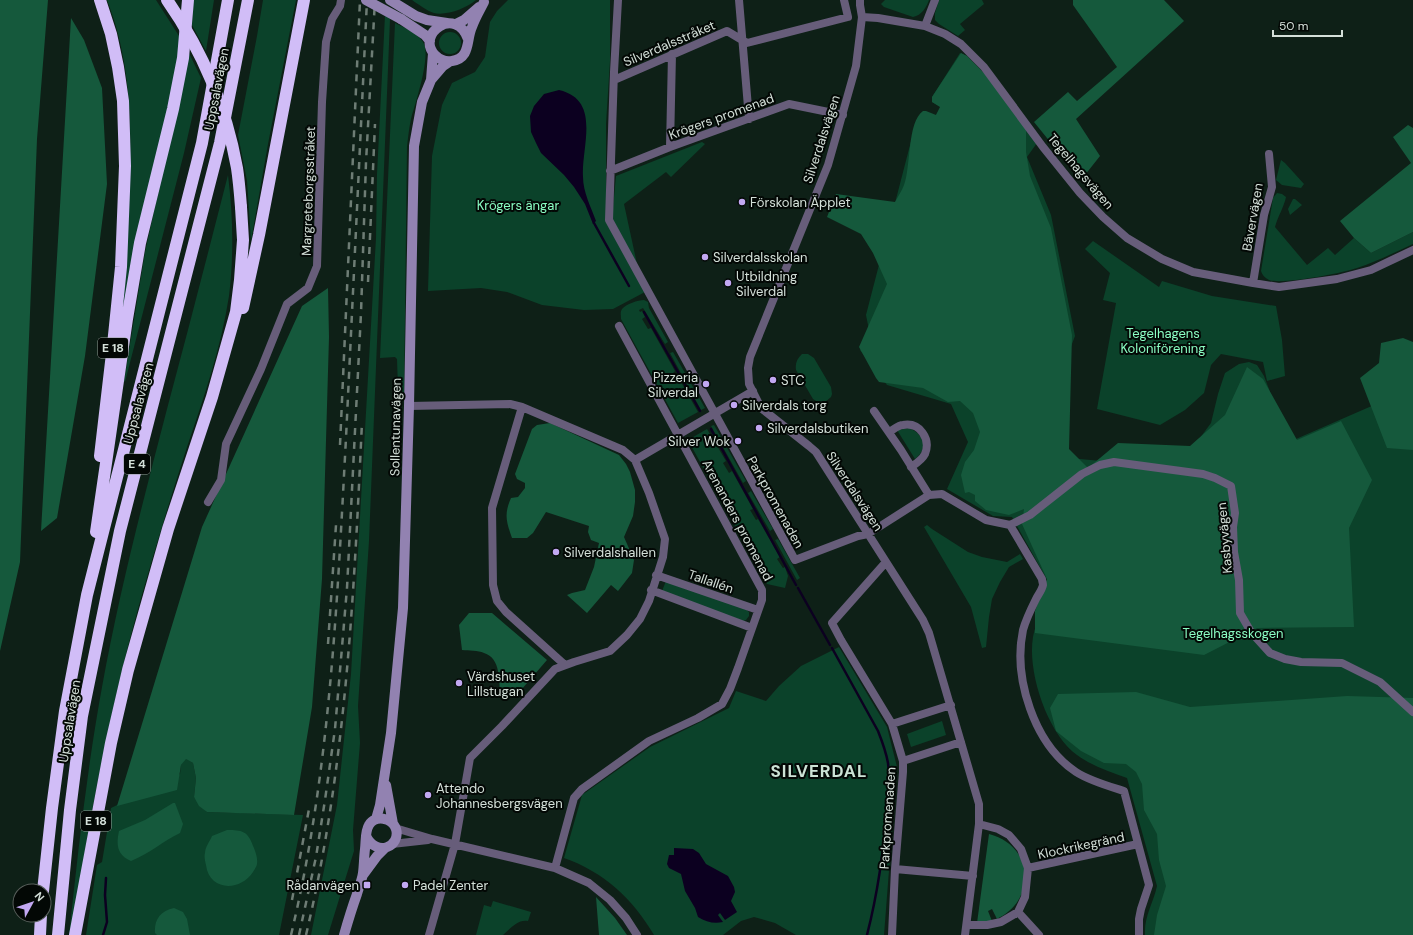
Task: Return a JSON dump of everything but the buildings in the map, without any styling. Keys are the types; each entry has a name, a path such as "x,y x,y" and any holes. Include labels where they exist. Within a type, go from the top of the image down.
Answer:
{"highway":[{"name":"E 18","path":"87,595 102,433 113,345 120,267 125,166 123,101 121,87 111,34 100,0"},
{"name":"E 18","path":"75,935 111,743 128,670 168,529 212,398 236,312 238,293 243,240 237,169 230,135 221,105 207,70 192,41 167,0"},
{"path":"87,595 126,326 140,243 173,109 183,58 188,0"},
{"name":"Uppsalavägen","path":"44,883 65,712 87,595 202,143 228,0"},
{"name":"Uppsalavägen","path":"58,935 70,810 82,716 120,531 220,143 248,0"},
{"path":"212,398 238,332 259,235 304,0"},
{"path":"40,935 41,923"}],"street":[{"name":"Margreteborgsstråket","path":"208,502 221,480 226,444 261,369 287,304 308,288 317,266 322,102 326,42 332,19 340,6 341,0"},
{"path":"366,0 401,19 425,35 430,41"},
{"path":"390,0 416,16 427,20 453,24 462,28 468,39"},
{"name":"Parkpromenaden","path":"618,0 608,220 795,560 858,536 868,534"},
{"path":"739,0 749,119"},
{"path":"742,41 747,43 848,17 844,0"},
{"path":"924,26 935,0"},
{"name":"Sollentunavägen","path":"376,819 380,805 391,733 403,608 414,146 422,102 431,80 433,53 430,41 431,36 438,27 464,20 485,1"},
{"name":"Sollentunavägen","path":"431,80 443,66 449,62 462,58 468,46 471,28 485,1"},
{"name":"Silverdalsvägen","path":"859,2 862,17 856,66 843,115 828,166 750,357 748,368 749,384 762,408 816,452 923,620 929,633 979,804 979,824 965,935"},
{"name":"Tegelhagsvägen","path":"862,17 878,18 924,26 945,34 961,44 984,67 1043,147 1080,193 1126,238 1162,259 1193,272 1253,283 1279,286 1337,279 1371,270 1413,250"},
{"name":"Silverdalsstråket","path":"614,80 727,30 742,41"},
{"path":"433,53 442,61 449,62"},
{"path":"670,148 672,54"},
{"name":"Krögers promenad","path":"610,171 789,104 843,115"},
{"name":"Bävervägen","path":"1253,283 1264,216 1272,187 1269,154"},
{"name":"Arenanders promenad","path":"555,868 574,798 582,789 649,742 698,718 722,704 733,682 762,600 762,590 619,326"},
{"path":"635,460 753,391"},
{"path":"409,406 510,404 522,407 623,450 635,460 649,493 665,539 663,557 648,601 640,619 627,635 610,651 565,665 555,670 470,758 455,844 429,935"},
{"path":"522,407 492,508 493,585 497,601 506,612 565,665"},
{"path":"874,410 929,495"},
{"path":"889,432 903,425 913,426 923,432 926,439 926,452 922,459 911,467"},
{"name":"Kasbyvägen","path":"1010,525 1030,515 1082,474 1114,462 1203,474 1215,478 1230,486 1235,513 1233,527 1234,552 1239,580 1240,613 1251,632 1270,653 1285,659 1301,662 1342,663 1380,682 1413,712"},
{"path":"868,534 929,495 942,494 986,520 1010,525 1042,579 1043,585 1028,615 1021,642 1020,658 1029,706 1039,729 1052,749 1063,761 1076,772 1124,791 1148,885 1139,919 1139,935"},
{"name":"Parkpromenaden","path":"886,562 832,623 892,724 903,762 895,868 892,935"},
{"name":"Tallallén","path":"656,575 758,610"},
{"path":"651,590 752,628"},
{"path":"892,724 951,704"},
{"path":"903,762 961,742"},
{"name":"Sollentunavägen","path":"385,776 394,826"},
{"path":"344,935 363,875 366,831 369,824 376,819 386,819 394,826 432,839 555,868 589,883 602,892 626,918 637,935"},
{"path":"967,925 987,925 1001,922 1018,912 1025,898 1028,868 1021,849 1009,835 998,829 979,824"},
{"path":"363,875 377,856 395,840 396,834 394,826"},
{"path":"366,836 370,844 374,847 380,848 432,839"},
{"name":"Klockrikegränd","path":"1028,868 1138,844"},
{"path":"895,868 973,876"},
{"path":"1018,912 1039,935"}],"green space":[{"path":"0,0 48,0 37,139 20,562 0,651"},
{"path":"107,0 156,0 181,39 119,347 130,173 130,114 123,56"},
{"path":"193,0 214,0 206,51 192,25"},
{"path":"263,0 296,0 251,241 247,181 238,135"},
{"path":"412,0 476,0 456,11 439,14 428,11"},
{"name":"Krögers ängar","path":"508,0 610,0 610,61 606,124 606,221 645,292 613,309 584,310 542,305 507,292 481,288 428,291 432,156 442,105 452,83 475,72 485,57 490,22 497,11"},
{"path":"885,0 929,0 923,11 919,15 913,17 884,7 881,4"},
{"path":"939,0 982,0 984,4 960,24 965,30 958,36 935,20 935,13"},
{"path":"1073,0 1164,0 1184,21 1076,119 1100,156 1081,180 1034,122 1068,92 1077,101 1117,67 1073,5"},
{"path":"385,15 390,19 369,541 358,706 360,743 353,830 354,851 328,935 311,935 337,805 351,674 376,238 377,174"},
{"path":"71,18 84,40 102,88 107,184 85,356 57,518 41,531"},
{"path":"395,23 418,36 423,42 425,48 422,79 410,122 407,147 404,399 400,399 398,389 397,359 395,357 380,358"},
{"path":"446,32 454,32 461,39 461,47 454,54 446,54 439,47 439,39"},
{"path":"189,53 201,78 184,153 125,382 145,252"},
{"name":"Tegelhagsskogen","path":"960,53 967,56 1037,143 1027,157 1051,215 1075,336 1056,386 1059,457 1164,467 1191,450 1211,423 1225,373 1239,364 1249,362 1257,365 1264,376 1289,442 1413,388 1413,935 1145,935 1147,916 1157,886 1127,778 1089,762 1077,755 1067,745 1057,733 1049,718 1037,685 1033,668 1032,652 1034,631 1044,609 1055,594 1012,517 993,516 947,489 968,442 951,404 887,385 860,350 871,340 866,315 916,122 936,115 941,107 932,102 932,97"},
{"path":"961,53 967,56 986,75 1026,127 1026,152 1030,176 1051,228 1072,335 1069,449 1088,468 1118,443 1190,446 1225,415 1247,367 1263,379 1297,440 1341,421 1372,480 1349,528 1354,627 1257,628 1204,655 1035,633 1035,611 1047,579 1022,524 1024,509 1009,515 986,510 975,501 975,495 969,492 965,493 961,475 965,462 974,450 980,432 973,413 960,401 948,402 923,388 879,382 876,378 859,347 887,284 873,253 861,234 827,217 836,194 895,202 903,187 906,177 914,125 923,111 936,115 940,107 932,102 932,97"},
{"path":"1408,125 1413,128 1413,232 1371,253 1354,238 1340,221 1411,163 1393,137"},
{"path":"702,142 705,144 671,177 666,172 624,204 637,264 612,218 616,176"},
{"path":"1281,160 1304,184 1301,188 1282,185 1276,180"},
{"path":"228,175 232,220 232,250 231,281 226,315 200,410 162,526 128,646 100,768 72,935 69,935 87,780 102,687 116,617 149,478"},
{"path":"1277,193 1286,197 1275,227 1307,265 1328,248 1335,255 1354,238 1371,253 1413,232 1413,244 1371,263 1350,270 1298,280 1269,280 1262,274 1261,271 1273,198"},
{"path":"1293,199 1302,205 1290,215 1288,209"},
{"name":"Tegelhagens Koloniförening","path":"1093,241 1159,287 1162,281 1212,296 1276,306 1282,340 1285,376 1267,381 1263,362 1221,354 1211,365 1204,393 1185,410 1160,425 1097,409 1116,303 1103,300 1110,273 1085,249"},
{"path":"328,288 329,337 322,579 312,707 294,815 207,812 199,806 194,797 196,778 193,763 186,759 181,765 177,790 117,806 202,527 302,306"},
{"path":"644,300 648,302 649,308 668,342 665,344 643,308 639,310 640,312 642,311 645,317 642,319 648,329 651,328 675,371 673,373 679,383 681,382 698,412 678,423 621,319 621,311 626,305"},
{"path":"1403,338 1413,342 1413,450 1387,448 1360,378 1379,363 1381,343"},
{"path":"673,352 705,408 701,410 670,353"},
{"path":"802,354 808,354 814,358 831,387 831,397 824,403 813,399 796,370 797,361"},
{"path":"550,423 619,455 630,472 635,490 633,516 624,537 634,560 632,573 618,591 611,585 587,613 567,595 585,590 594,567 599,543 591,540 588,532 589,526 546,512 533,533 527,538 512,538 507,522 507,509 511,498 518,497 525,488 525,483 517,479 515,474 532,429 537,425"},
{"path":"714,425 746,481 743,483 711,426"},
{"path":"909,428 918,434 923,442 922,450 915,459 897,430"},
{"path":"707,429 726,461 723,463 729,473 732,471 753,509 750,510 756,520 758,519 780,557 777,559 783,568 785,567 788,576 785,588 767,584 688,440"},
{"path":"751,491 773,529 770,531 748,493"},
{"path":"927,525 968,552 982,557 1007,562 1020,554 1023,559 1009,567 992,599 986,647 982,648 971,607 924,527"},
{"path":"778,539 800,578 797,580 775,540"},
{"path":"666,581 746,609 749,612 749,616 743,621 662,591"},
{"path":"469,613 492,613 547,660 515,697 500,695 498,671 494,660 490,656 479,651 462,650 459,625"},
{"path":"839,647 887,727 897,767 884,935 796,935 775,923 754,917 741,921 723,935 654,935 637,910 616,888 592,871 564,858 582,795 650,747 729,708 736,691 766,701 779,686 801,666"},
{"path":"1136,692 1190,707 1347,696 1413,698 1413,935 1154,935 1157,915 1166,886 1159,860 1157,834 1144,810 1142,784 1136,772 1126,764 1104,763 1081,751 1056,731 1050,708 1058,694"},
{"path":"942,721 946,735 911,747 907,734"},
{"path":"185,758 193,763 196,778 194,797 207,812 303,815 279,935 86,935 97,865 102,862 111,808 180,774 181,765"},
{"path":"175,803 183,824 180,833 144,855 131,861 126,859 120,853 118,845 119,831 145,820"},
{"path":"227,830 237,830 247,834 255,852 257,864 247,879 241,883 226,886 213,880 208,874 205,854 212,836"},
{"path":"989,834 1004,840 1015,849 1022,860 1025,873 1024,886 1019,899 1010,910 997,919 992,909 988,911 992,921 977,923"},
{"path":"596,897 615,918 627,935 599,935"},
{"path":"493,901 531,912 528,921 521,921 503,935 476,935 484,905 491,907"},
{"path":"174,908 183,912 187,919 190,935 157,935 155,933 155,928 157,920 165,911"}],"shaded area":[{"path":"559,90 572,95 581,104 585,114 586,139 583,165 583,183 596,221 593,224 585,204 574,187 541,153 531,132 530,116 534,106 544,94"},
{"path":"674,848 693,849 699,853 706,864 728,876 735,892 731,901 737,912 725,920 720,913 718,915 723,922 720,923 710,922 698,917 695,908 685,891 681,874 669,868 667,864 669,855 674,855"}],"waterway":[{"path":"594,223 629,286"},
{"path":"644,312 700,411"},
{"path":"711,429 796,585"},
{"path":"798,588 830,645"},
{"path":"832,648 878,731 888,763 889,773 886,821 882,854 867,935"},
{"path":"103,935 107,922 105,895 106,878"}],"railway":[{"path":"340,445 360,0"},
{"path":"291,935 315,812 330,688 346,438 367,0"},
{"path":"299,935 316,857 335,729 347,588 361,313 366,162 375,0"},
{"path":"368,282 375,124"},
{"path":"306,935 320,872 339,744 346,680 356,551 362,422"},
{"path":"328,644 336,525"},
{"path":"292,900 309,809"}],"place":[{"name":"Förskolan Äpplet","path":"742,202"},
{"name":"Silverdalsskolan","path":"705,257"},
{"name":"Utbildning Silverdal","path":"728,283"},
{"name":"STC","path":"773,380"},
{"name":"Pizzeria Silverdal","path":"706,384"},
{"name":"Silverdals torg","path":"734,405"},
{"name":"Silverdalsbutiken","path":"759,428"},
{"name":"Silver Wok","path":"738,441"},
{"name":"Silverdalshallen","path":"556,552"},
{"name":"Värdshuset Lillstugan","path":"459,683"},
{"name":"Attendo Johannesbergsvägen","path":"428,795"},
{"name":"Rådanvägen","path":"367,885"},
{"name":"Padel Zenter","path":"405,885"}],"district":[{"name":"SILVERDAL","path":"819,771"}]}
